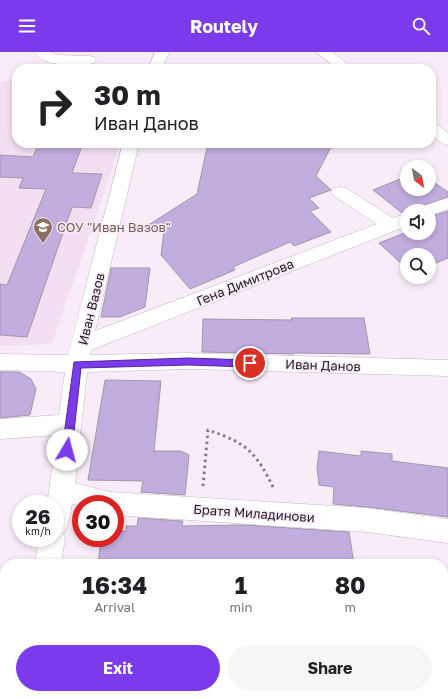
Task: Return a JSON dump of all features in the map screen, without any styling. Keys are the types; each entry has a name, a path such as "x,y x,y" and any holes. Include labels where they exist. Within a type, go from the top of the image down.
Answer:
{"street":[{"path":"41,52 53,59 89,60"},
{"path":"157,64 162,52"},
{"path":"323,52 340,64"},
{"path":"436,132 448,140"},
{"path":"436,141 448,144"},
{"name":"Иван Вазов","path":"61,495 80,355 131,148"},
{"path":"340,192 399,222"},
{"path":"436,207 448,202"},
{"name":"Гена Димитрова","path":"0,362 80,355 399,222"},
{"name":"Иван Данов","path":"80,355 188,361 448,368"},
{"path":"0,429 70,424"},
{"name":"Братя Миладинови","path":"62,490 110,503 367,520 448,531"},
{"path":"49,559 51,547"}],"path":[{"path":"197,509 202,495 208,430 232,438 253,452 266,471 286,515"}],"shaded area":[{"name":"СОУ \"Иван Вазов\"","path":"12,80 12,148 119,148 52,344 0,346 0,81"}],"building":[{"path":"37,148 81,148 72,173 102,174 91,208 72,207 27,337 0,335 0,284 7,285 46,189 19,188 23,178 0,177 0,155 33,157"},
{"path":"207,148 330,148 316,176 331,190 309,198 319,208 310,211 331,232 294,246 290,242 233,267 235,270 190,289 161,255 164,231 139,231 197,194"},
{"path":"400,179 400,196 436,196 436,184 448,192 448,197 427,204 400,204 400,211 373,190"},
{"path":"448,211 448,258 436,263 436,248 400,248 400,262 379,243 400,235 400,240 436,240 436,215"},
{"path":"111,268 150,268 145,307 120,317 101,317"},
{"path":"291,318 364,318 370,354 202,352 203,319 292,320"},
{"path":"0,372 19,372 31,379 36,389 30,415 0,418"},
{"path":"105,380 161,381 154,451 181,451 189,455 185,495 141,492 143,481 88,480"},
{"path":"319,451 361,456 361,451 392,454 392,461 448,468 448,517 333,504 334,487 319,485 317,468"},
{"path":"138,518 183,521 182,526 245,525 349,532 353,559 99,559 100,547 124,547 124,531 126,531 126,526 137,526"}],"place":[{"name":"СОУ \"Иван Вазов\"","path":"43,244"}],"route":[{"path":"67,450 77,364 188,361 250,363"}]}
